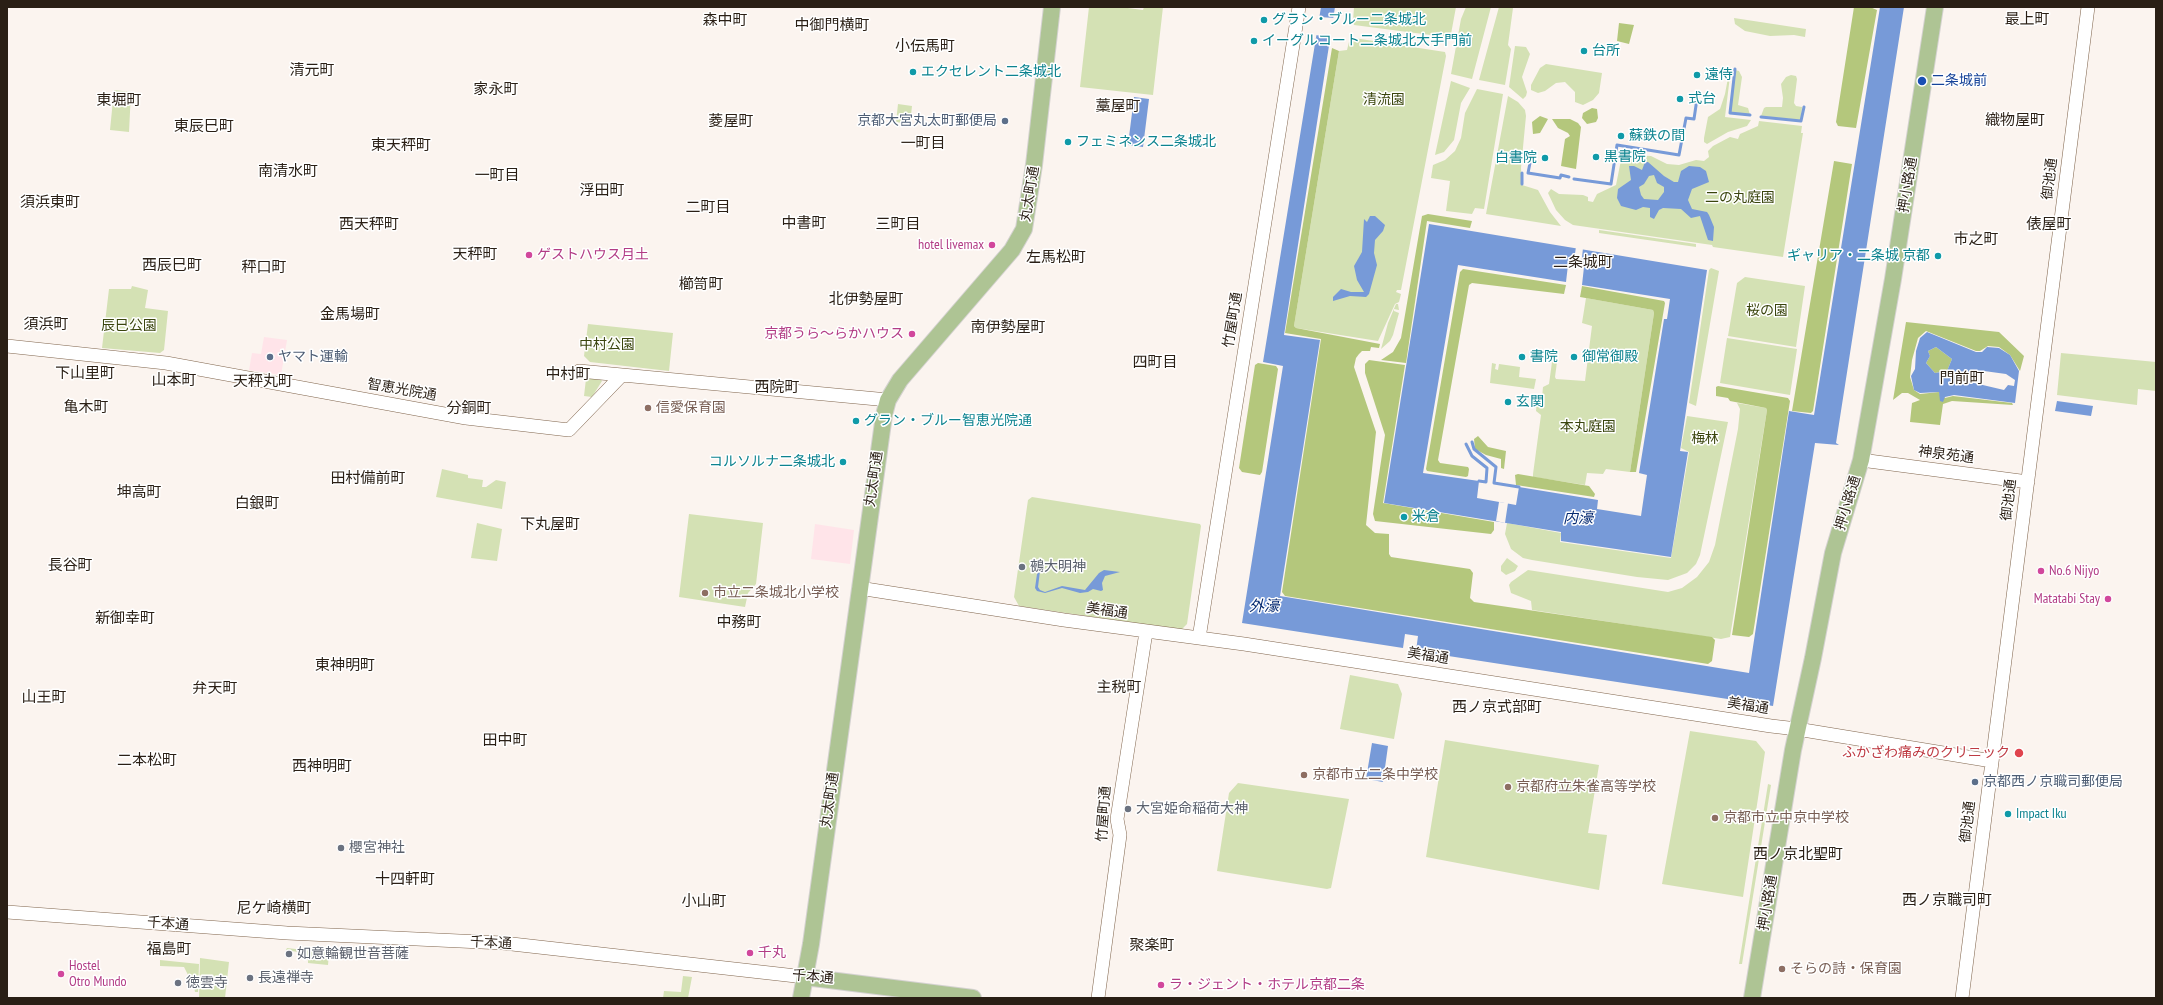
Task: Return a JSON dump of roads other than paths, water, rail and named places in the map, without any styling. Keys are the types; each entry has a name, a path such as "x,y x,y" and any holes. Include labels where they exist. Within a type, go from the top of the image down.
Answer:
{"main road":[{"name":"丸太町通","path":"801,998 876,462 884,415 888,400 900,380 1012,250 1024,229 1036,150 1052,7"},
{"name":"押小路通","path":"1752,998 1798,729 1833,553 1861,460 1893,279 1935,7"},
{"name":"千本通","path":"805,977 973,998"}],"street":[{"name":"竹屋町通","path":"1200,638 1299,7"},
{"name":"御池通","path":"1962,998 2088,7"},
{"name":"智恵光院通","path":"7,346 166,363 466,418 569,430 622,375"},
{"path":"579,371 888,400"},
{"name":"神泉苑通","path":"1861,460 2028,482"},
{"name":"美福通","path":"859,588 1798,729 1992,761"},
{"name":"竹屋町通","path":"1098,998 1120,835 1117,819 1146,632"},
{"name":"千本通","path":"7,912 287,933 503,943 805,977"}],"water":[{"name":"外濠","path":"1321,7 1335,7 1284,335 1320,340 1280,596 1749,673 1789,411 1814,415 1880,7 1904,7 1836,443 1839,445 1815,443 1773,706 1416,651 1418,636 1405,634 1403,648 1242,623 1283,366 1263,362"},
{"path":"1134,97 1149,99 1143,147 1128,145"},
{"path":"1645,162 1648,162 1664,176 1674,182 1678,182 1681,171 1689,166 1700,167 1706,171 1709,182 1692,189 1688,200 1692,209 1707,212 1709,215 1714,227 1713,241 1708,240 1700,216 1691,218 1681,209 1663,208 1659,210 1654,219 1650,217 1650,208 1643,207 1636,210 1621,206 1617,198 1618,189 1631,180 1629,166 1634,166 1642,170","holes":["1654,175 1657,183 1664,187 1664,192 1658,200 1644,199 1641,195 1639,187 1644,184 1649,176"]},
{"path":"1370,216 1375,216 1385,225 1383,231 1375,240 1374,253 1377,265 1369,294 1366,297 1350,296 1333,301 1333,297 1341,289 1351,292 1364,292 1357,280 1354,266 1362,252 1364,219 1367,222"},
{"name":"内濠","path":"1429,224 1707,270 1680,451 1688,452 1671,557 1561,541 1561,532 1384,503","holes":["1458,265 1566,282 1568,265 1584,267 1582,285 1670,299 1667,319 1664,319 1639,473 1647,475 1641,516 1597,509 1598,500 1519,487 1516,505 1477,498 1479,481 1423,473"]},
{"path":"1927,332 1976,352 1982,352 1987,347 1999,348 2010,355 2019,371 2015,403 1954,395 1945,397 1943,402 1940,401 1939,392 1920,393 1914,390 1911,376 1915,369 1916,351 1920,338","holes":["1936,347 1952,359 1947,371 1935,373 1926,363 1930,356 1928,351","1984,371 2006,374 2015,380 2014,386 2008,385 2004,390 1970,382 1971,373 1983,374"]},
{"path":"2057,401 2093,406 2091,416 2055,411"},
{"path":"1104,570 1120,572 1105,576 1102,583 1103,590 1101,591 1093,589 1088,592 1080,593 1062,588 1045,593 1037,591 1035,588 1037,574 1040,571 1038,587 1040,590 1045,592 1062,586 1085,590 1099,573"},
{"path":"1372,743 1388,746 1383,782 1366,779"}],"waterway":[{"path":"1735,69 1730,113 1750,115"},
{"path":"1574,179 1611,184 1617,145 1679,155 1686,118 1694,119 1698,92"},
{"path":"1761,117 1801,121 1804,107"},
{"path":"1528,152 1527,162 1530,163 1528,173 1560,178 1561,175 1569,177"},
{"path":"1522,173 1522,184"},
{"path":"1472,442 1474,449 1496,467 1494,483 1519,487"},
{"path":"1466,444 1472,456 1487,468 1486,482 1479,481"}],"place":[{"name":"グラン・ブルー二条城北","path":"1264,20"},
{"name":"イーグルコート二条城北大手門前","path":"1254,41"},
{"name":"台所","path":"1584,51"},
{"name":"エクセレント二条城北","path":"913,72"},
{"name":"遠侍","path":"1697,75"},
{"name":"二条城前","path":"1922,81"},
{"name":"式台","path":"1680,99"},
{"name":"京都大宮丸太町郵便局","path":"1005,121"},
{"name":"蘇鉄の間","path":"1621,136"},
{"name":"フェミネンス二条城北","path":"1068,142"},
{"name":"黒書院","path":"1596,157"},
{"name":"白書院","path":"1545,158"},
{"name":"hotel livemax","path":"992,245"},
{"name":"ゲストハウス月土","path":"529,255"},
{"name":"ギャリア・二条城 京都","path":"1938,256"},
{"name":"京都うら〜らかハウス","path":"912,334"},
{"name":"ヤマト運輸","path":"270,357"},
{"name":"書院","path":"1522,357"},
{"name":"御常御殿","path":"1574,357"},
{"name":"玄関","path":"1508,402"},
{"name":"信愛保育園","path":"648,408"},
{"name":"グラン・ブルー智恵光院通","path":"856,421"},
{"name":"コルソルナ二条城北","path":"843,462"},
{"name":"米倉","path":"1404,517"},
{"name":"鵺大明神","path":"1022,567"},
{"name":"No.6 Nijyo","path":"2041,571"},
{"name":"市立二条城北小学校","path":"705,593"},
{"name":"Matatabi Stay","path":"2108,599"},
{"name":"ふかざわ痛みのクリニック","path":"2019,753"},
{"name":"京都市立二条中学校","path":"1304,775"},
{"name":"京都西ノ京職司郵便局","path":"1975,782"},
{"name":"京都府立朱雀高等学校","path":"1508,787"},
{"name":"大宮姫命稲荷大神","path":"1128,809"},
{"name":"Impact Iku","path":"2008,814"},
{"name":"京都市立中京中学校","path":"1715,818"},
{"name":"櫻宮神社","path":"341,848"},
{"name":"千丸","path":"750,953"},
{"name":"如意輪観世音菩薩","path":"289,954"},
{"name":"そらの詩・保育園","path":"1782,969"},
{"name":"Hostel Otro Mundo","path":"61,974"},
{"name":"長遠禅寺","path":"250,978"},
{"name":"徳雲寺","path":"178,983"},
{"name":"ラ・ジェント・ホテル京都二条","path":"1161,985"}],"district":[{"name":"最上町","path":"2027,20"},
{"name":"森中町","path":"725,21"},
{"name":"中御門横町","path":"832,26"},
{"name":"小伝馬町","path":"925,47"},
{"name":"清元町","path":"312,71"},
{"name":"家永町","path":"496,90"},
{"name":"東堀町","path":"119,101"},
{"name":"藁屋町","path":"1118,107"},
{"name":"織物屋町","path":"2015,121"},
{"name":"菱屋町","path":"731,122"},
{"name":"東辰巳町","path":"204,127"},
{"name":"一町目","path":"923,144"},
{"name":"東天秤町","path":"401,146"},
{"name":"南清水町","path":"288,172"},
{"name":"一町目","path":"497,176"},
{"name":"浮田町","path":"602,191"},
{"name":"須浜東町","path":"50,203"},
{"name":"二町目","path":"708,208"},
{"name":"中書町","path":"804,224"},
{"name":"西天秤町","path":"369,225"},
{"name":"三町目","path":"898,225"},
{"name":"俵屋町","path":"2049,225"},
{"name":"市之町","path":"1976,240"},
{"name":"天秤町","path":"475,255"},
{"name":"左馬松町","path":"1056,258"},
{"name":"二条城町","path":"1583,263"},
{"name":"西辰巳町","path":"172,266"},
{"name":"秤口町","path":"264,268"},
{"name":"櫛笥町","path":"701,285"},
{"name":"北伊勢屋町","path":"866,300"},
{"name":"金馬場町","path":"350,315"},
{"name":"須浜町","path":"46,325"},
{"name":"南伊勢屋町","path":"1008,328"},
{"name":"四町目","path":"1155,363"},
{"name":"下山里町","path":"85,374"},
{"name":"中村町","path":"568,375"},
{"name":"門前町","path":"1962,379"},
{"name":"山本町","path":"174,381"},
{"name":"天秤丸町","path":"263,382"},
{"name":"西院町","path":"777,388"},
{"name":"亀木町","path":"86,408"},
{"name":"分銅町","path":"469,409"},
{"name":"田村備前町","path":"368,479"},
{"name":"坤高町","path":"139,493"},
{"name":"白銀町","path":"257,504"},
{"name":"下丸屋町","path":"550,525"},
{"name":"長谷町","path":"70,566"},
{"name":"新御幸町","path":"125,619"},
{"name":"中務町","path":"739,623"},
{"name":"東神明町","path":"345,666"},
{"name":"主税町","path":"1119,688"},
{"name":"弁天町","path":"215,689"},
{"name":"山王町","path":"44,698"},
{"name":"西ノ京式部町","path":"1497,708"},
{"name":"田中町","path":"505,741"},
{"name":"二本松町","path":"147,761"},
{"name":"西神明町","path":"322,767"},
{"name":"西ノ京北聖町","path":"1798,855"},
{"name":"十四軒町","path":"405,880"},
{"name":"西ノ京職司町","path":"1947,901"},
{"name":"小山町","path":"704,902"},
{"name":"尼ケ崎横町","path":"274,909"},
{"name":"聚楽町","path":"1152,946"},
{"name":"福島町","path":"169,950"}],"park label":[{"name":"清流園","path":"1384,100"},
{"name":"二の丸庭園","path":"1740,198"},
{"name":"桜の園","path":"1767,311"},
{"name":"辰巳公園","path":"129,326"},
{"name":"中村公園","path":"607,345"},
{"name":"本丸庭園","path":"1588,427"},
{"name":"梅林","path":"1705,439"}]}
